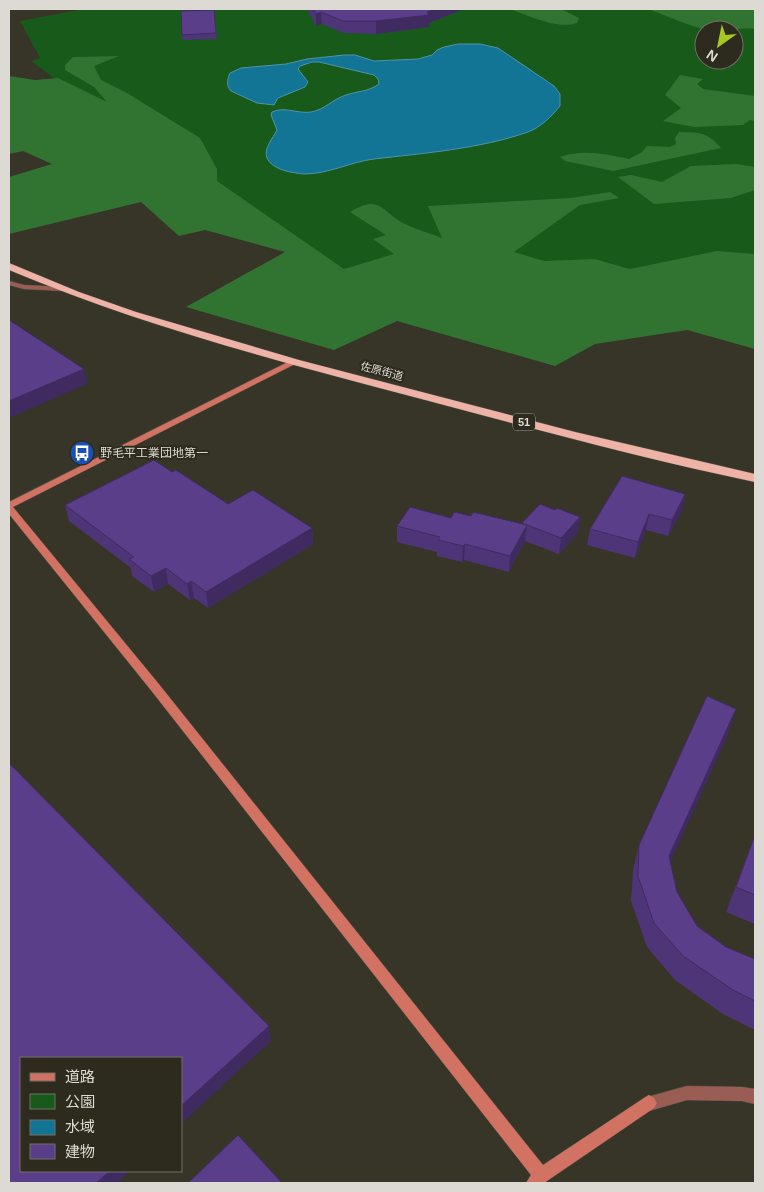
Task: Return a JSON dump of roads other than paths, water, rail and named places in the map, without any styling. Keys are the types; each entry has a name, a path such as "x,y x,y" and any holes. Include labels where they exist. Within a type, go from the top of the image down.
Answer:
{"highway":[{"name":"佐原街道","path":"9,266 132,314 294,362 573,435 755,478"}],"street":[{"path":"9,283 24,287 64,289"},
{"path":"294,362 9,506 160,693 537,1179 650,1102 687,1093 742,1094 755,1097"}],"water":[{"path":"458,44 480,44 498,48 554,86 560,94 560,106 537,127 509,138 452,150 374,159 322,172 304,174 278,168 267,158 267,147 277,130 271,115 272,112 277,110 316,111 341,97 375,87 379,84 378,79 374,75 312,62 300,66 298,69 308,82 305,87 278,98 274,105 257,103 231,91 228,85 230,73 241,68 286,64 307,59 344,55 355,55 374,61 418,59 432,55 444,47"}],"place":[{"name":"野毛平工業団地第一","path":"82,453"}]}
